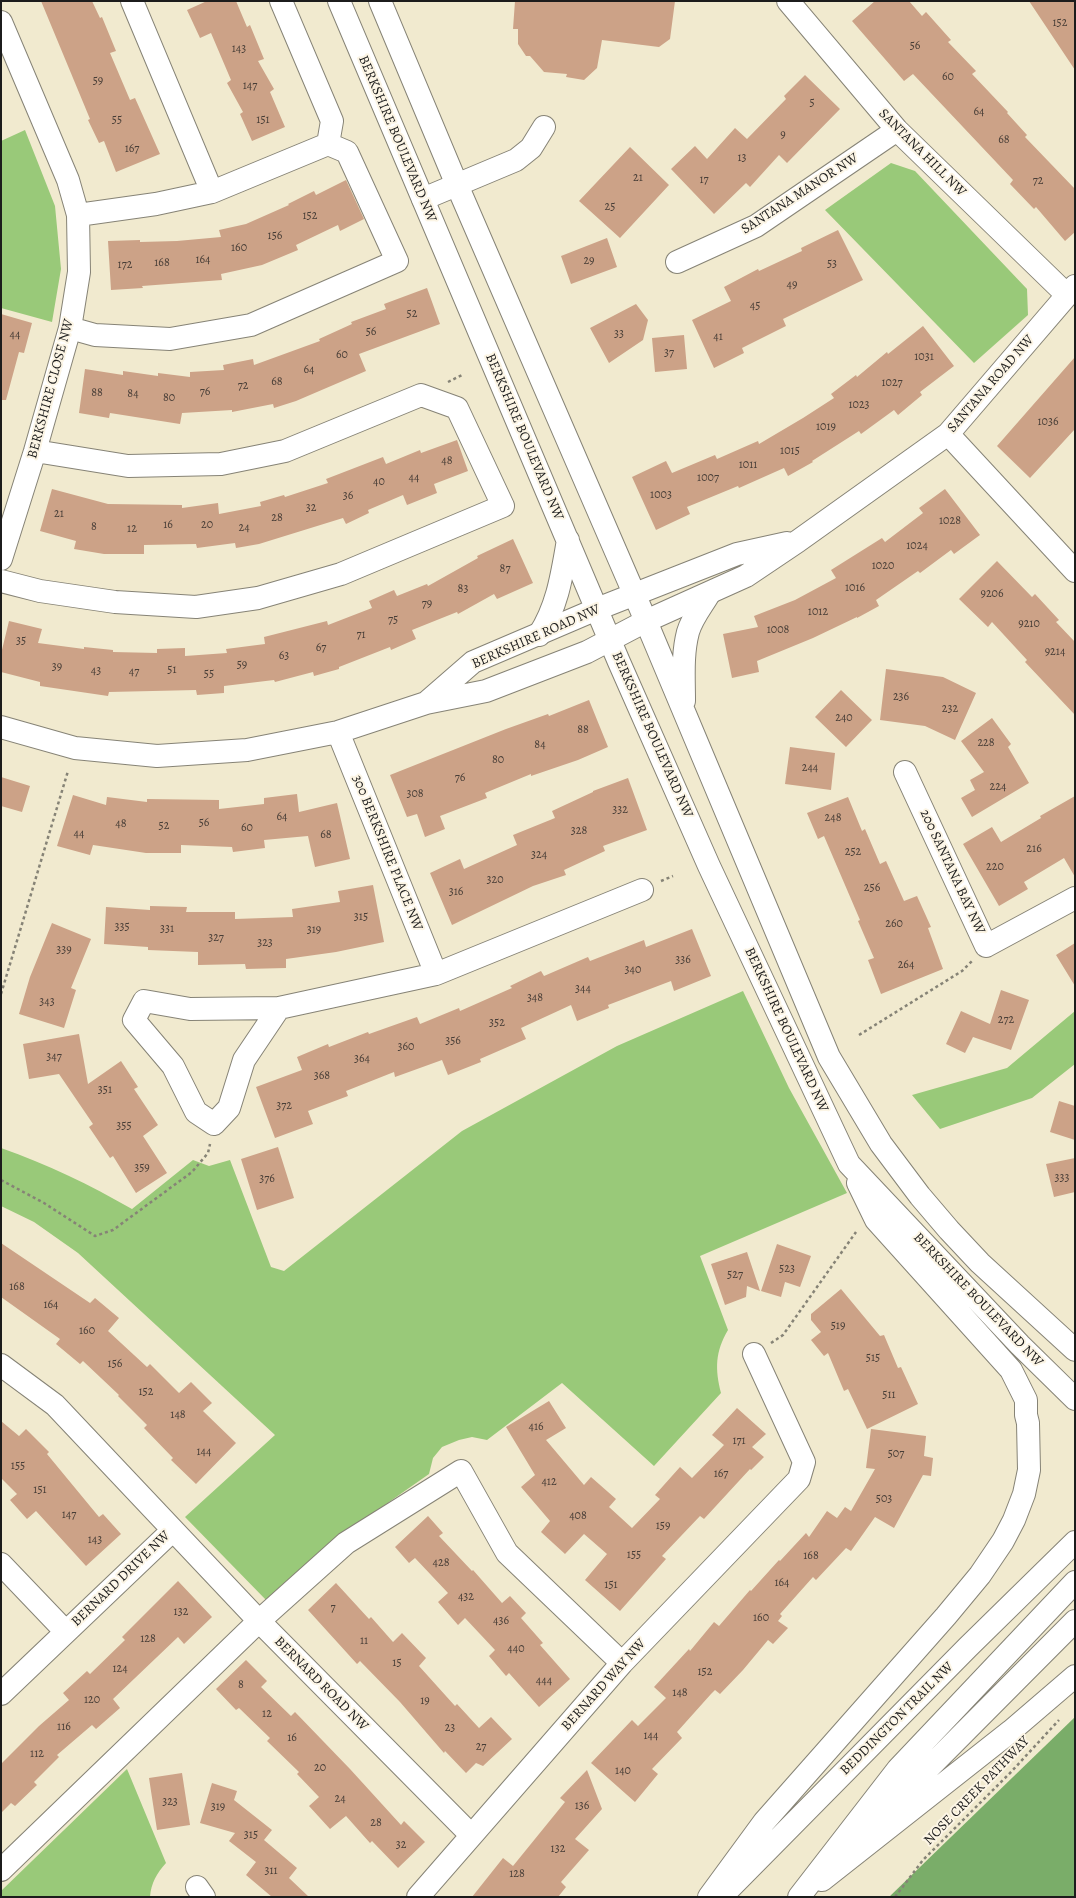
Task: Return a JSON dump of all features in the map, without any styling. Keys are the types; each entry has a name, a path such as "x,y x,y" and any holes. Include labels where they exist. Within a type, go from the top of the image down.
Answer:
{"street":[{"path":"132,1 212,192"},
{"path":"281,1 332,121 328,144"},
{"name":"BERKSHIRE BOULEVARD NW","path":"339,1 610,640 709,866 849,1164 1020,1345 1075,1399"},
{"name":"BERKSHIRE BOULEVARD NW","path":"380,1 457,185 646,621 829,1057 881,1144 920,1196 965,1246 1032,1312 1075,1350"},
{"name":"SANTANA HILL NW","path":"788,1 897,130 1071,291"},
{"name":"BERKSHIRE CLOSE NW","path":"1,22 68,180 78,215 79,272 70,328 35,451 1,560"},
{"path":"423,200 516,160 532,148 544,127"},
{"name":"SANTANA MANOR NW","path":"677,262 756,226 897,130"},
{"path":"70,328 95,335 170,339 251,324 397,261 347,152 328,144 212,192 156,204 78,215"},
{"name":"SANTANA ROAD NW","path":"646,621 709,594 746,576 798,541 948,434 1071,291"},
{"path":"1,581 40,591 115,602 196,607 258,598 341,574 503,506 457,408 421,395 285,451 221,464 128,466 35,451"},
{"path":"948,434 1075,571"},
{"path":"539,635 548,620 560,589 568,540"},
{"name":"SANTANA ROAD NW","path":"634,595 737,554 798,541"},
{"path":"685,714 684,662 688,632 709,594"},
{"name":"BERKSHIRE ROAD NW","path":"426,703 473,662 634,595"},
{"name":"BERKSHIRE ROAD NW","path":"1,727 75,748 157,756 247,750 338,732 426,703 486,691 587,652 646,621"},
{"name":"300 BERKSHIRE PLACE NW","path":"338,732 436,974"},
{"name":"200 SANTANA BAY NW","path":"905,772 986,946 1075,898"},
{"path":"279,1008 244,1060 228,1108 214,1124 196,1112 173,1066 134,1020 144,1001 190,1009 279,1008 436,974 642,890"},
{"path":"709,1897 764,1822 946,1616 980,1575 1014,1520 1024,1494 1029,1470 1026,1400 1011,1370 876,1220 849,1164"},
{"path":"1032,1312 1075,1332"},
{"name":"BERNARD WAY NW","path":"418,1897 622,1663 798,1480 804,1462 754,1354"},
{"name":"BERNARD DRIVE NW","path":"1,1365 55,1405 173,1530 1,1694"},
{"path":"1,1870 259,1621 346,1544 461,1471 507,1553 622,1663"},
{"name":"BERNARD ROAD NW","path":"173,1530 259,1621 471,1835"},
{"name":"BEDDINGTON TRAIL NW","path":"722,1897 968,1647 1075,1542"},
{"path":"1,1564 66,1632"},
{"path":"800,1897 898,1768 1075,1582"},
{"path":"800,1897 1075,1621"},
{"path":"800,1897 1011,1731 1075,1676"}],"path":[{"path":"1,994 68,771"},
{"path":"859,1035 962,971 986,946"},
{"path":"1,1180 44,1203 95,1236 113,1230 192,1172 208,1153 214,1124"},
{"path":"754,1354 784,1335 856,1232"},
{"name":"NOSE CREEK PATHWAY","path":"895,1897 923,1860 1011,1772 1059,1719"}],"green space":[{"path":"25,130 55,206 61,269 52,322 1,308 1,141"},
{"path":"891,163 915,171 1027,289 1028,315 974,363 825,210"},
{"path":"743,991 789,1088 847,1193 700,1256 728,1330 718,1353 717,1361 721,1393 654,1466 562,1383 487,1440 472,1437 459,1440 442,1447 433,1458 429,1474 332,1542 267,1601 185,1517 275,1435 78,1253 34,1222 1,1206 1,1148 68,1176 132,1209 193,1160 209,1166 230,1160 271,1267 284,1271 462,1131 617,1046"},
{"path":"1075,1011 1075,1064 1032,1098 940,1129 912,1095 1007,1068"},
{"path":"1075,1717 1075,1897 889,1897"},
{"path":"127,1769 166,1863 155,1878 150,1897 1,1897 1,1891"}],"building":[{"path":"41,1 92,1 100,18 102,17 116,51 110,53 130,100 135,98 160,154 116,172 104,141 99,143 88,120 90,119"},
{"path":"207,1 236,1 247,27 250,25 264,59 258,61 274,89 270,92 285,127 252,141 240,114 243,112 227,83 231,80 211,33 200,38 187,10"},
{"path":"515,1 675,1 670,39 659,47 602,40 597,68 584,80 566,77 567,74 544,72 530,56 526,56 518,44 518,29 513,29"},
{"path":"875,1 909,1 922,16 926,12 951,40 948,42 976,71 972,74 1008,112 1007,113 1027,135 1025,137 1075,189 1075,232 1065,241 1036,207 1034,209 1010,184 1013,180 913,74 904,81 852,21"},
{"path":"1029,1 1075,1 1075,70"},
{"path":"805,75 840,109 787,163 779,155 750,187 746,183 714,214 671,169 695,146 707,159 735,128 747,139 786,99 784,96"},
{"path":"630,147 669,185 620,238 579,201"},
{"path":"346,180 364,219 340,231 338,225 296,245 298,250 262,265 221,274 222,280 142,286 143,288 111,290 108,241 177,241 221,237 219,230 246,224 289,205 288,204 314,191 316,195"},
{"path":"838,230 863,280 783,319 786,326 742,348 744,353 714,368 692,320 731,301 724,287 758,269 759,271 802,251 801,248"},
{"path":"607,238 617,267 571,284 561,256"},
{"path":"427,288 440,324 359,354 366,371 296,401 274,408 273,404 232,412 232,410 182,413 180,424 110,413 109,418 79,413 85,369 123,375 123,371 158,376 158,373 190,377 190,372 224,370 223,365 253,359 254,365 320,341 319,339 352,324 351,322 386,309 384,304"},
{"path":"636,304 648,320 643,340 609,363 590,328"},
{"path":"1,314 32,323 24,353 19,352 6,400 1,400"},
{"path":"923,326 954,366 920,392 922,395 898,415 894,410 861,434 859,431 812,461 813,462 788,476 784,468 739,488 738,486 687,507 690,514 656,530 632,477 666,461 672,473 715,455 717,459 758,441 759,444 834,398 831,394 856,375 857,377 887,352 888,354"},
{"path":"684,335 687,369 655,372 652,338"},
{"path":"1075,357 1075,429 1030,478 997,446"},
{"path":"457,440 468,471 434,484 437,493 407,505 403,495 368,510 369,513 346,524 343,518 259,544 236,548 235,543 197,548 196,544 144,545 144,554 104,554 74,549 76,541 40,531 52,489 108,504 182,505 182,508 218,503 219,514 261,506 260,502 284,495 285,497 328,483 326,479 383,457 386,464 420,450 421,453"},
{"path":"945,489 980,535 954,554 951,550 920,573 918,571 876,600 879,606 813,638 757,661 759,672 732,678 723,634 758,627 754,616 795,600 836,578 831,570 882,538 885,542 923,513 919,508"},
{"path":"513,539 533,583 497,599 494,594 458,614 457,612 412,630 416,639 391,650 390,647 339,667 339,669 314,676 313,672 275,682 274,680 224,686 224,693 197,695 196,690 109,692 108,696 40,686 40,682 1,672 1,654 9,621 42,629 38,643 84,649 84,647 113,650 113,652 157,653 157,649 185,648 185,656 227,653 226,649 265,644 264,637 327,621 328,625 372,608 369,601 394,590 397,596 427,584 428,586 478,558 477,556"},
{"path":"997,561 1032,597 1035,594 1059,620 1056,622 1075,642 1075,715 1025,662 1027,660 992,622 988,627 959,599"},
{"path":"886,669 943,677 976,693 955,740 925,726 880,720"},
{"path":"841,690 872,720 846,747 815,717"},
{"path":"589,700 608,747 578,760 531,776 531,774 485,793 487,798 440,816 445,829 425,837 417,814 407,817 390,775 506,729 548,714 549,716"},
{"path":"992,718 1011,744 1008,747 1029,783 972,817 961,798 975,790 970,780 984,772 961,741"},
{"path":"790,747 835,753 831,790 785,784"},
{"path":"1,777 30,786 22,812 1,806"},
{"path":"628,778 647,830 603,846 605,851 564,870 566,875 533,886 452,925 430,873 460,859 464,869 517,845 513,835 555,818 552,811 593,791"},
{"path":"297,794 299,812 337,803 350,859 315,867 308,836 264,840 265,848 233,852 232,847 181,845 181,853 146,853 93,845 90,855 57,846 73,795 106,805 107,797 147,802 147,799 219,800 219,809 264,804 264,798"},
{"path":"1075,796 1075,877 1064,858 1024,882 1028,889 999,906 963,844 992,827 1001,842 1041,818 1040,816"},
{"path":"848,797 862,831 865,829 880,864 886,861 904,901 917,896 931,927 928,928 943,969 881,994 868,960 874,958 858,921 860,920 824,836 818,839 807,813"},
{"path":"373,885 384,942 336,952 286,959 286,968 246,969 245,964 198,965 198,952 148,950 148,947 104,944 106,907 150,910 150,906 187,907 186,912 235,912 235,919 293,917 292,909 340,902 338,891"},
{"path":"52,923 91,939 71,988 76,990 64,1028 19,1014 30,977"},
{"path":"692,929 711,976 674,991 671,981 608,1005 609,1008 577,1021 571,1005 521,1028 526,1039 480,1059 481,1062 448,1075 442,1060 395,1077 394,1072 346,1091 348,1096 308,1111 313,1124 275,1138 256,1087 302,1070 297,1057 328,1044 329,1047 368,1032 369,1034 417,1017 420,1024 459,1008 460,1011 512,988 510,986 541,971 544,976 588,957 590,961 644,940 646,947"},
{"path":"1075,943 1075,986 1056,955"},
{"path":"1001,990 1029,1000 1011,1050 973,1037 965,1053 946,1044 961,1011 990,1024"},
{"path":"79,1034 88,1084 121,1061 138,1087 134,1089 158,1125 143,1136 167,1173 136,1193 113,1156 110,1158 89,1127 93,1124 59,1074 29,1079 23,1044"},
{"path":"1059,1101 1075,1106 1075,1140 1050,1132"},
{"path":"278,1147 294,1198 257,1210 241,1159"},
{"path":"1075,1158 1075,1192 1054,1197 1046,1164"},
{"path":"1,1243 90,1303 95,1298 119,1318 108,1331 147,1367 150,1364 179,1393 191,1382 212,1403 203,1411 236,1443 196,1484 171,1460 173,1458 144,1428 147,1425 118,1396 119,1395 83,1361 80,1364 56,1344 60,1339 1,1297"},
{"path":"777,1244 811,1256 800,1287 785,1282 781,1297 761,1291"},
{"path":"747,1252 760,1291 747,1286 746,1297 725,1305 711,1264"},
{"path":"841,1289 880,1336 884,1335 898,1368 901,1367 918,1404 867,1429 848,1389 844,1391 828,1353 824,1356 811,1340 821,1332 811,1320 811,1314"},
{"path":"549,1401 566,1428 546,1440 584,1485 591,1477 616,1499 609,1507 632,1528 660,1499 655,1495 680,1467 692,1478 724,1445 712,1435 737,1408 766,1434 752,1447 764,1457 751,1470 750,1469 704,1519 700,1516 662,1556 666,1559 620,1611 585,1580 607,1554 584,1534 565,1554 541,1532 550,1521 521,1487 535,1475 506,1427"},
{"path":"1,1421 19,1436 26,1429 49,1452 47,1454 99,1517 103,1514 121,1534 86,1566 36,1511 27,1519 10,1500 17,1494 1,1478"},
{"path":"871,1429 926,1436 924,1456 933,1458 931,1476 923,1475 894,1528 875,1517 851,1551 846,1548 816,1580 813,1577 780,1614 782,1616 778,1621 788,1628 773,1644 768,1640 743,1670 720,1694 715,1690 677,1732 682,1738 652,1769 658,1774 635,1802 591,1763 632,1720 638,1726 666,1698 654,1687 689,1649 690,1651 714,1622 719,1626 750,1590 751,1591 806,1533 809,1537 827,1511 837,1518 845,1507 851,1511 875,1469 866,1468"},
{"path":"428,1516 443,1533 439,1536 472,1571 473,1570 502,1603 510,1596 526,1613 521,1618 543,1643 540,1645 570,1679 539,1707 509,1673 506,1676 489,1656 495,1650 465,1618 458,1625 438,1602 448,1593 415,1558 409,1563 395,1547"},
{"path":"178,1581 212,1617 184,1644 178,1637 113,1699 120,1708 96,1729 92,1725 57,1755 59,1757 34,1782 37,1785 15,1806 11,1803 1,1813 1,1764 39,1726 69,1700 63,1693 87,1671 90,1674 125,1640 122,1637"},
{"path":"336,1583 369,1619 371,1617 393,1642 402,1633 426,1658 419,1666 455,1706 457,1704 479,1728 491,1717 512,1739 483,1766 476,1763 466,1773 445,1751 444,1753 400,1702 360,1661 357,1664 308,1610"},
{"path":"246,1660 267,1681 261,1687 291,1716 295,1712 401,1825 404,1821 425,1842 398,1868 372,1841 370,1843 346,1816 330,1829 309,1806 319,1797 297,1774 299,1772 267,1741 270,1738 239,1708 236,1710 216,1689"},
{"path":"587,1770 602,1809 575,1839 589,1850 561,1882 566,1887 558,1897 472,1897 503,1858 513,1866 565,1802 560,1798"},
{"path":"182,1773 190,1825 157,1830 149,1778"},
{"path":"212,1783 237,1791 234,1800 272,1830 264,1840 297,1868 289,1878 309,1897 272,1897 246,1875 256,1862 229,1841 235,1833 200,1823"}]}
